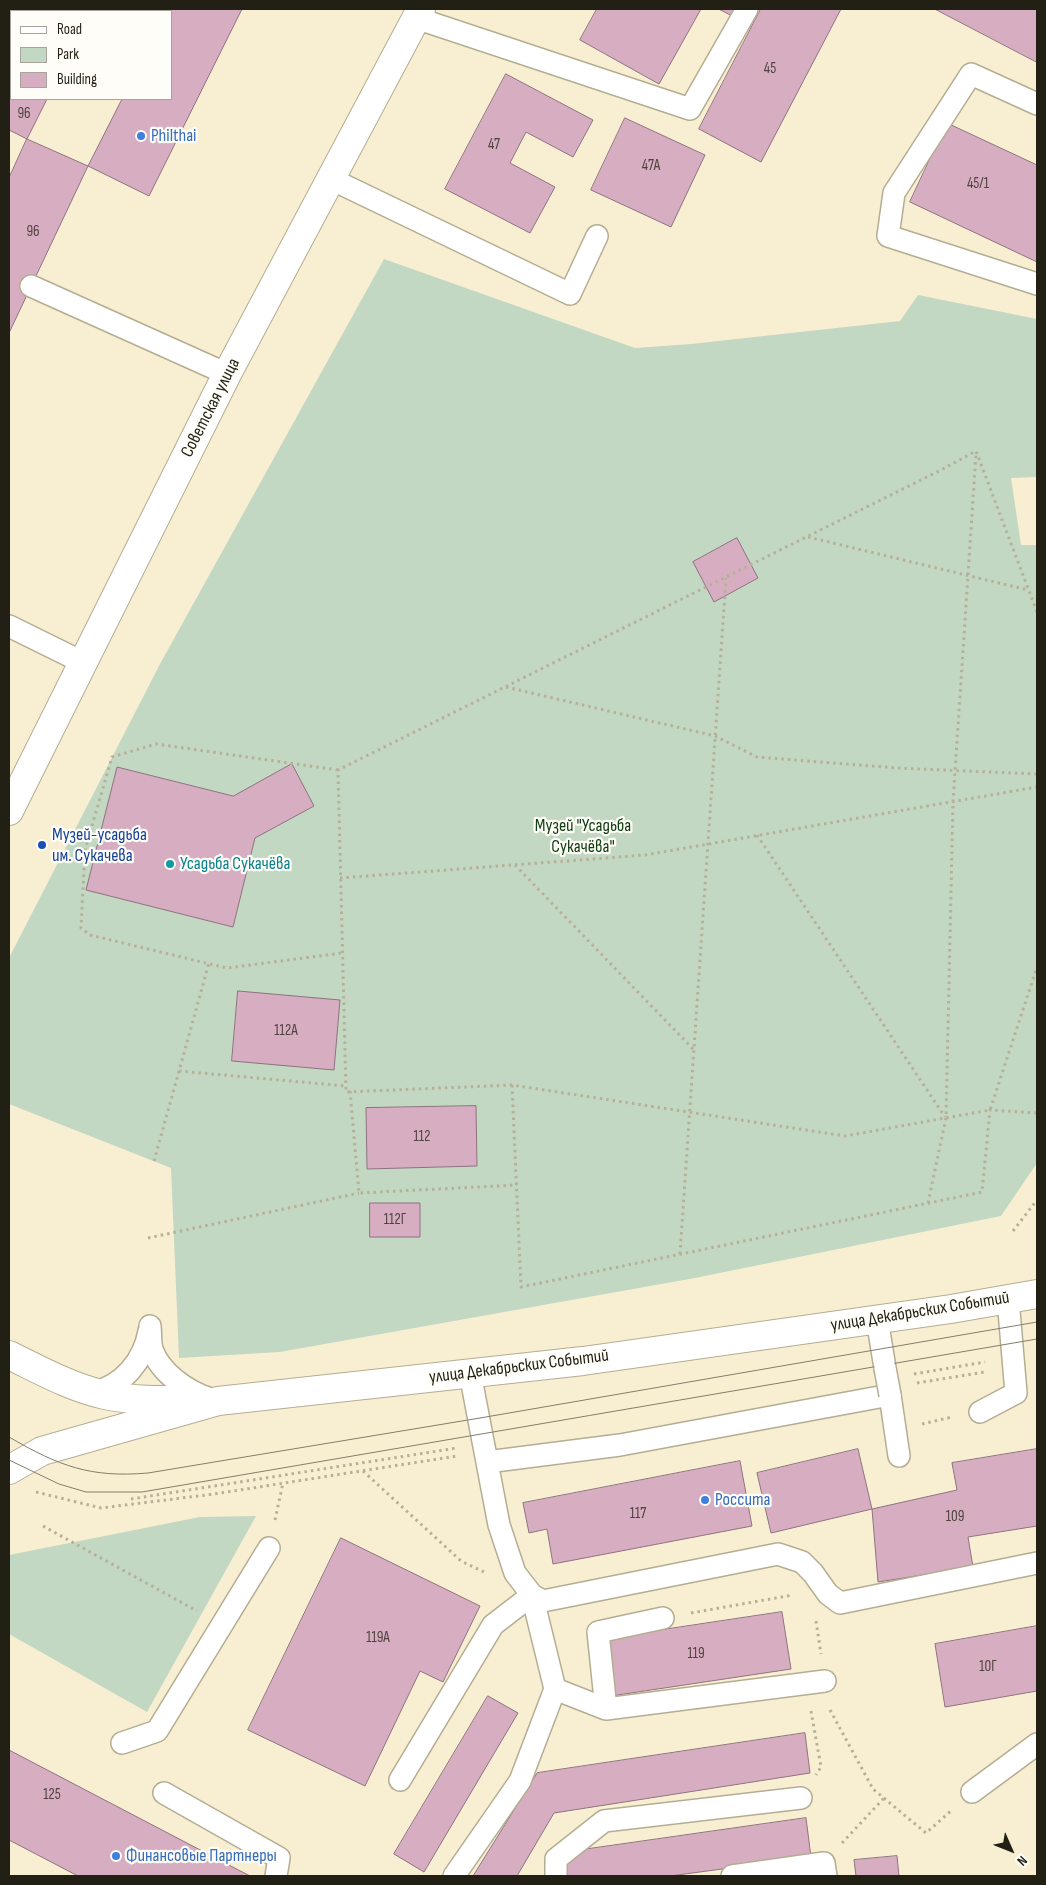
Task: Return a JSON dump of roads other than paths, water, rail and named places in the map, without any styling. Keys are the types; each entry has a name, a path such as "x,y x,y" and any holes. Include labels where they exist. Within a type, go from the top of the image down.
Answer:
{"main road":[{"name":"Советская улица","path":"9,811 227,374 418,13"},
{"name":"улица Декабрьских Событий","path":"9,1470 42,1451 218,1401 583,1361 1037,1294"},
{"path":"9,1355 57,1379 94,1392 123,1398 218,1401"}],"lane":[{"path":"418,13 690,109 747,9"},
{"path":"1037,104 971,74 894,193 888,236 1037,284"},
{"path":"331,179 570,294 597,236"},
{"path":"31,286 227,374"},
{"path":"9,626 84,663"},
{"path":"980,1412 1016,1393 1008,1299"},
{"path":"877,1319 900,1456"},
{"path":"94,1392 117,1384 132,1368 144,1348 150,1326 153,1351 164,1369 190,1390 218,1401"},
{"path":"454,1876 520,1781 555,1689 530,1594 515,1573 499,1525 470,1373"},
{"path":"487,1462 620,1445 890,1395"},
{"path":"122,1743 156,1731 269,1548"},
{"path":"530,1594 543,1602 778,1554 802,1562 813,1572 828,1594 840,1603 1037,1563"},
{"path":"400,1780 494,1625 530,1594"},
{"path":"606,1709 598,1632 663,1618"},
{"path":"555,1689 606,1709 825,1681"},
{"path":"972,1792 1037,1744"},
{"path":"164,1793 279,1858 276,1876"},
{"path":"556,1876 556,1860 604,1821 801,1798"},
{"path":"732,1876 825,1870"}],"tram line":[{"path":"9,1437 44,1456 76,1468 109,1474 148,1473 1037,1322"},
{"path":"9,1460 59,1484 86,1492 142,1492 1037,1339"}],"place":[{"name":"Philthai","path":"141,136"},
{"name":"Музей-усадьба им. Сукачева","path":"42,845"},
{"name":"Усадьба Сукачёва","path":"170,864"},
{"name":"Россита","path":"705,1500"},
{"name":"Финансовые Партнеры","path":"116,1856"}],"park label":[{"name":"Музей \"Усадьба Сукачёва\"","path":"583,836"}]}
